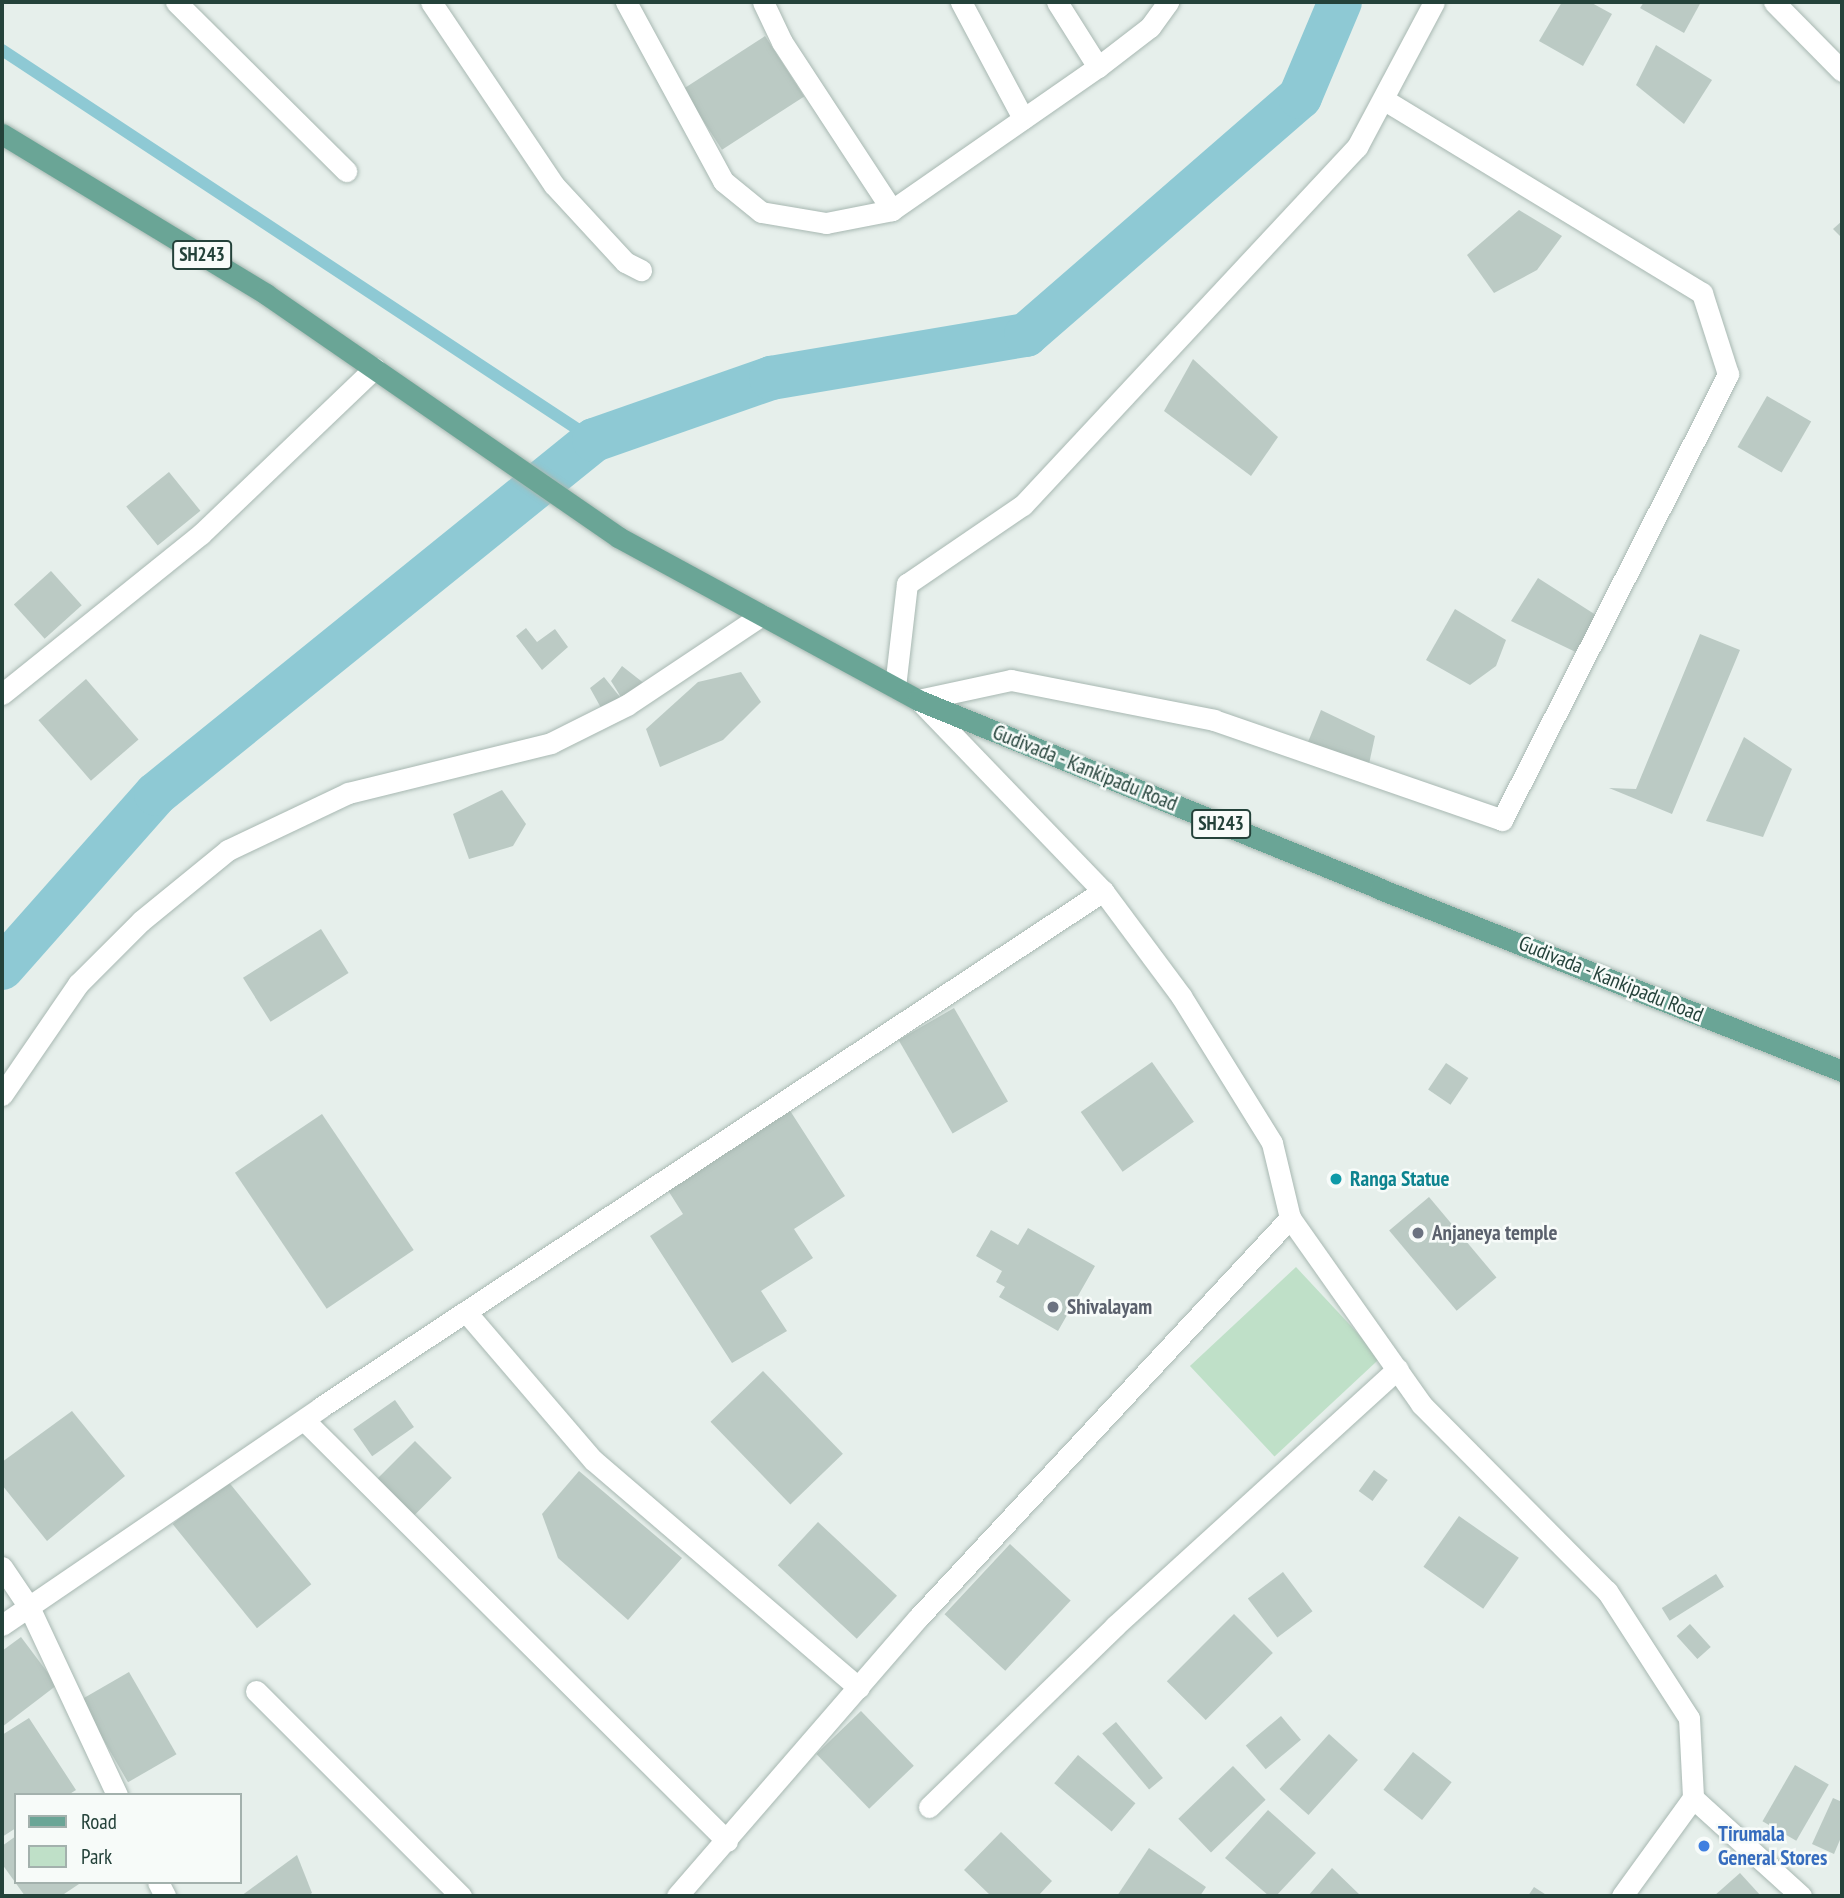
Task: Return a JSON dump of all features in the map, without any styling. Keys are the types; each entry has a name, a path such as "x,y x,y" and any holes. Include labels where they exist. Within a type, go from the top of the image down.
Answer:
{"main road":[{"name":"SH243","path":"2,134 266,294 375,368"},
{"name":"Gudivada - Kankipadu Road","path":"375,368 618,537 918,700 1380,889 1842,1071"}],"street":[{"path":"176,2 346,171"},
{"path":"431,2 554,185 625,262 641,270"},
{"path":"626,2 723,181 741,199 761,212 826,223 892,210 1150,27 1168,2"},
{"path":"763,2 782,42 892,210"},
{"path":"961,2 1023,118"},
{"path":"1057,2 1098,66"},
{"path":"895,687 907,584 1023,505 1357,147 1434,2"},
{"path":"1774,2 1842,71"},
{"path":"918,700 1011,680 1200,717 1502,820 1728,374 1702,293 1383,99"},
{"path":"2,694 201,534 375,368"},
{"path":"2,1095 78,985 141,921 228,850 348,793 551,743 627,705 762,615"},
{"path":"918,700 1103,891 1181,996 1272,1143 1290,1217 1421,1404 1607,1591 1689,1718 1693,1798 1622,1896"},
{"path":"2,1625 466,1312 1103,891"},
{"path":"690,1892 727,1841 917,1619 1290,1217"},
{"path":"466,1312 593,1460 859,1688"},
{"path":"929,1807 1115,1626 1397,1369"},
{"path":"306,1422 727,1841"},
{"path":"2,1567 29,1607 116,1793"},
{"path":"256,1691 461,1896"},
{"path":"1693,1798 1801,1896"}],"green space":[{"path":"1296,1267 1381,1358 1275,1457 1190,1366"}],"building":[{"path":"1562,2 1590,2 1612,14 1583,66 1539,41"},
{"path":"1644,2 1701,2 1684,33 1640,8"},
{"path":"765,36 804,96 722,150 683,89"},
{"path":"1656,45 1712,80 1684,124 1636,85"},
{"path":"1519,210 1562,236 1537,270 1494,293 1467,255"},
{"path":"1842,221 1842,238 1833,229"},
{"path":"1193,359 1278,437 1251,476 1164,411"},
{"path":"1767,396 1811,421 1782,473 1738,447"},
{"path":"169,472 200,511 158,545 126,507"},
{"path":"51,571 82,605 45,639 14,604"},
{"path":"1538,578 1599,617 1586,657 1511,621"},
{"path":"1455,609 1506,640 1496,666 1470,685 1426,660"},
{"path":"526,628 537,642 555,629 568,647 542,670 516,636"},
{"path":"1700,634 1740,650 1672,814 1609,788 1636,789"},
{"path":"622,666 650,688 605,715 590,688 604,677 624,702 611,681"},
{"path":"741,672 761,702 723,740 660,767 646,729 698,682"},
{"path":"86,679 138,739 91,781 38,720"},
{"path":"1321,710 1375,736 1369,764 1308,742"},
{"path":"1744,737 1792,769 1763,837 1706,821"},
{"path":"502,790 526,824 513,846 469,859 453,814"},
{"path":"321,929 349,973 271,1022 243,978"},
{"path":"954,1008 1008,1102 953,1134 899,1040"},
{"path":"1152,1062 1194,1122 1123,1172 1081,1112"},
{"path":"1446,1063 1468,1078 1450,1105 1428,1090"},
{"path":"787,1106 845,1196 794,1229 813,1258 761,1291 787,1331 732,1363 650,1236 683,1214 664,1184"},
{"path":"322,1114 414,1250 327,1309 235,1173"},
{"path":"1429,1197 1496,1277 1457,1311 1389,1230"},
{"path":"1028,1228 1095,1266 1058,1331 999,1297 1005,1287 996,1282 1002,1271 976,1256 991,1230 1018,1245"},
{"path":"763,1371 843,1454 790,1504 710,1422"},
{"path":"395,1400 414,1427 372,1456 353,1429"},
{"path":"72,1411 125,1476 47,1541 2,1485 2,1462"},
{"path":"415,1441 452,1478 414,1516 377,1479"},
{"path":"1374,1470 1388,1480 1372,1501 1359,1491"},
{"path":"579,1471 682,1558 628,1620 558,1558 542,1514"},
{"path":"227,1480 311,1584 257,1628 173,1524"},
{"path":"1459,1516 1519,1558 1483,1609 1423,1567"},
{"path":"818,1522 897,1596 857,1639 778,1565"},
{"path":"1010,1544 1071,1601 1005,1671 945,1614"},
{"path":"1283,1572 1312,1611 1277,1638 1248,1598"},
{"path":"1716,1574 1724,1587 1670,1621 1662,1608"},
{"path":"1234,1614 1273,1653 1206,1720 1167,1681"},
{"path":"1690,1624 1711,1647 1697,1659 1677,1636"},
{"path":"21,1637 57,1685 2,1727 2,1651"},
{"path":"129,1672 176,1754 128,1782 81,1700"},
{"path":"861,1711 914,1766 869,1809 816,1754"},
{"path":"1281,1716 1301,1740 1266,1769 1246,1746"},
{"path":"29,1718 76,1790 71,1793 14,1793 14,1829 2,1837 2,1735"},
{"path":"1116,1722 1163,1778 1149,1789 1102,1734"},
{"path":"1329,1734 1358,1760 1308,1815 1279,1789"},
{"path":"1413,1752 1452,1782 1422,1820 1383,1790"},
{"path":"1078,1755 1135,1803 1112,1832 1054,1783"},
{"path":"1795,1765 1829,1784 1796,1841 1762,1821"},
{"path":"1233,1766 1266,1800 1211,1853 1178,1819"},
{"path":"1833,1798 1842,1802 1842,1835 1834,1854 1812,1844"},
{"path":"1268,1810 1316,1853 1276,1896 1269,1896 1225,1858"},
{"path":"1001,1832 1052,1881 1038,1896 991,1896 964,1870"},
{"path":"14,1837 14,1881 2,1864 2,1846"},
{"path":"1149,1848 1206,1887 1200,1896 1117,1896"},
{"path":"297,1855 312,1893 308,1896 241,1896"},
{"path":"1332,1868 1361,1896 1308,1896"},
{"path":"1740,1873 1761,1896 1714,1896"},
{"path":"16,1884 79,1884 61,1896 25,1896"},
{"path":"1534,1887 1548,1896 1528,1896"}],"waterway":[{"path":"2,968 156,794 594,440 771,378 1026,335 1300,97 1340,2"},
{"path":"2,50 594,440"}],"place":[{"name":"Ranga Statue","path":"1336,1179"},
{"name":"Anjaneya temple","path":"1418,1233"},
{"name":"Shivalayam","path":"1053,1307"},
{"name":"Tirumala General Stores","path":"1704,1846"}]}
